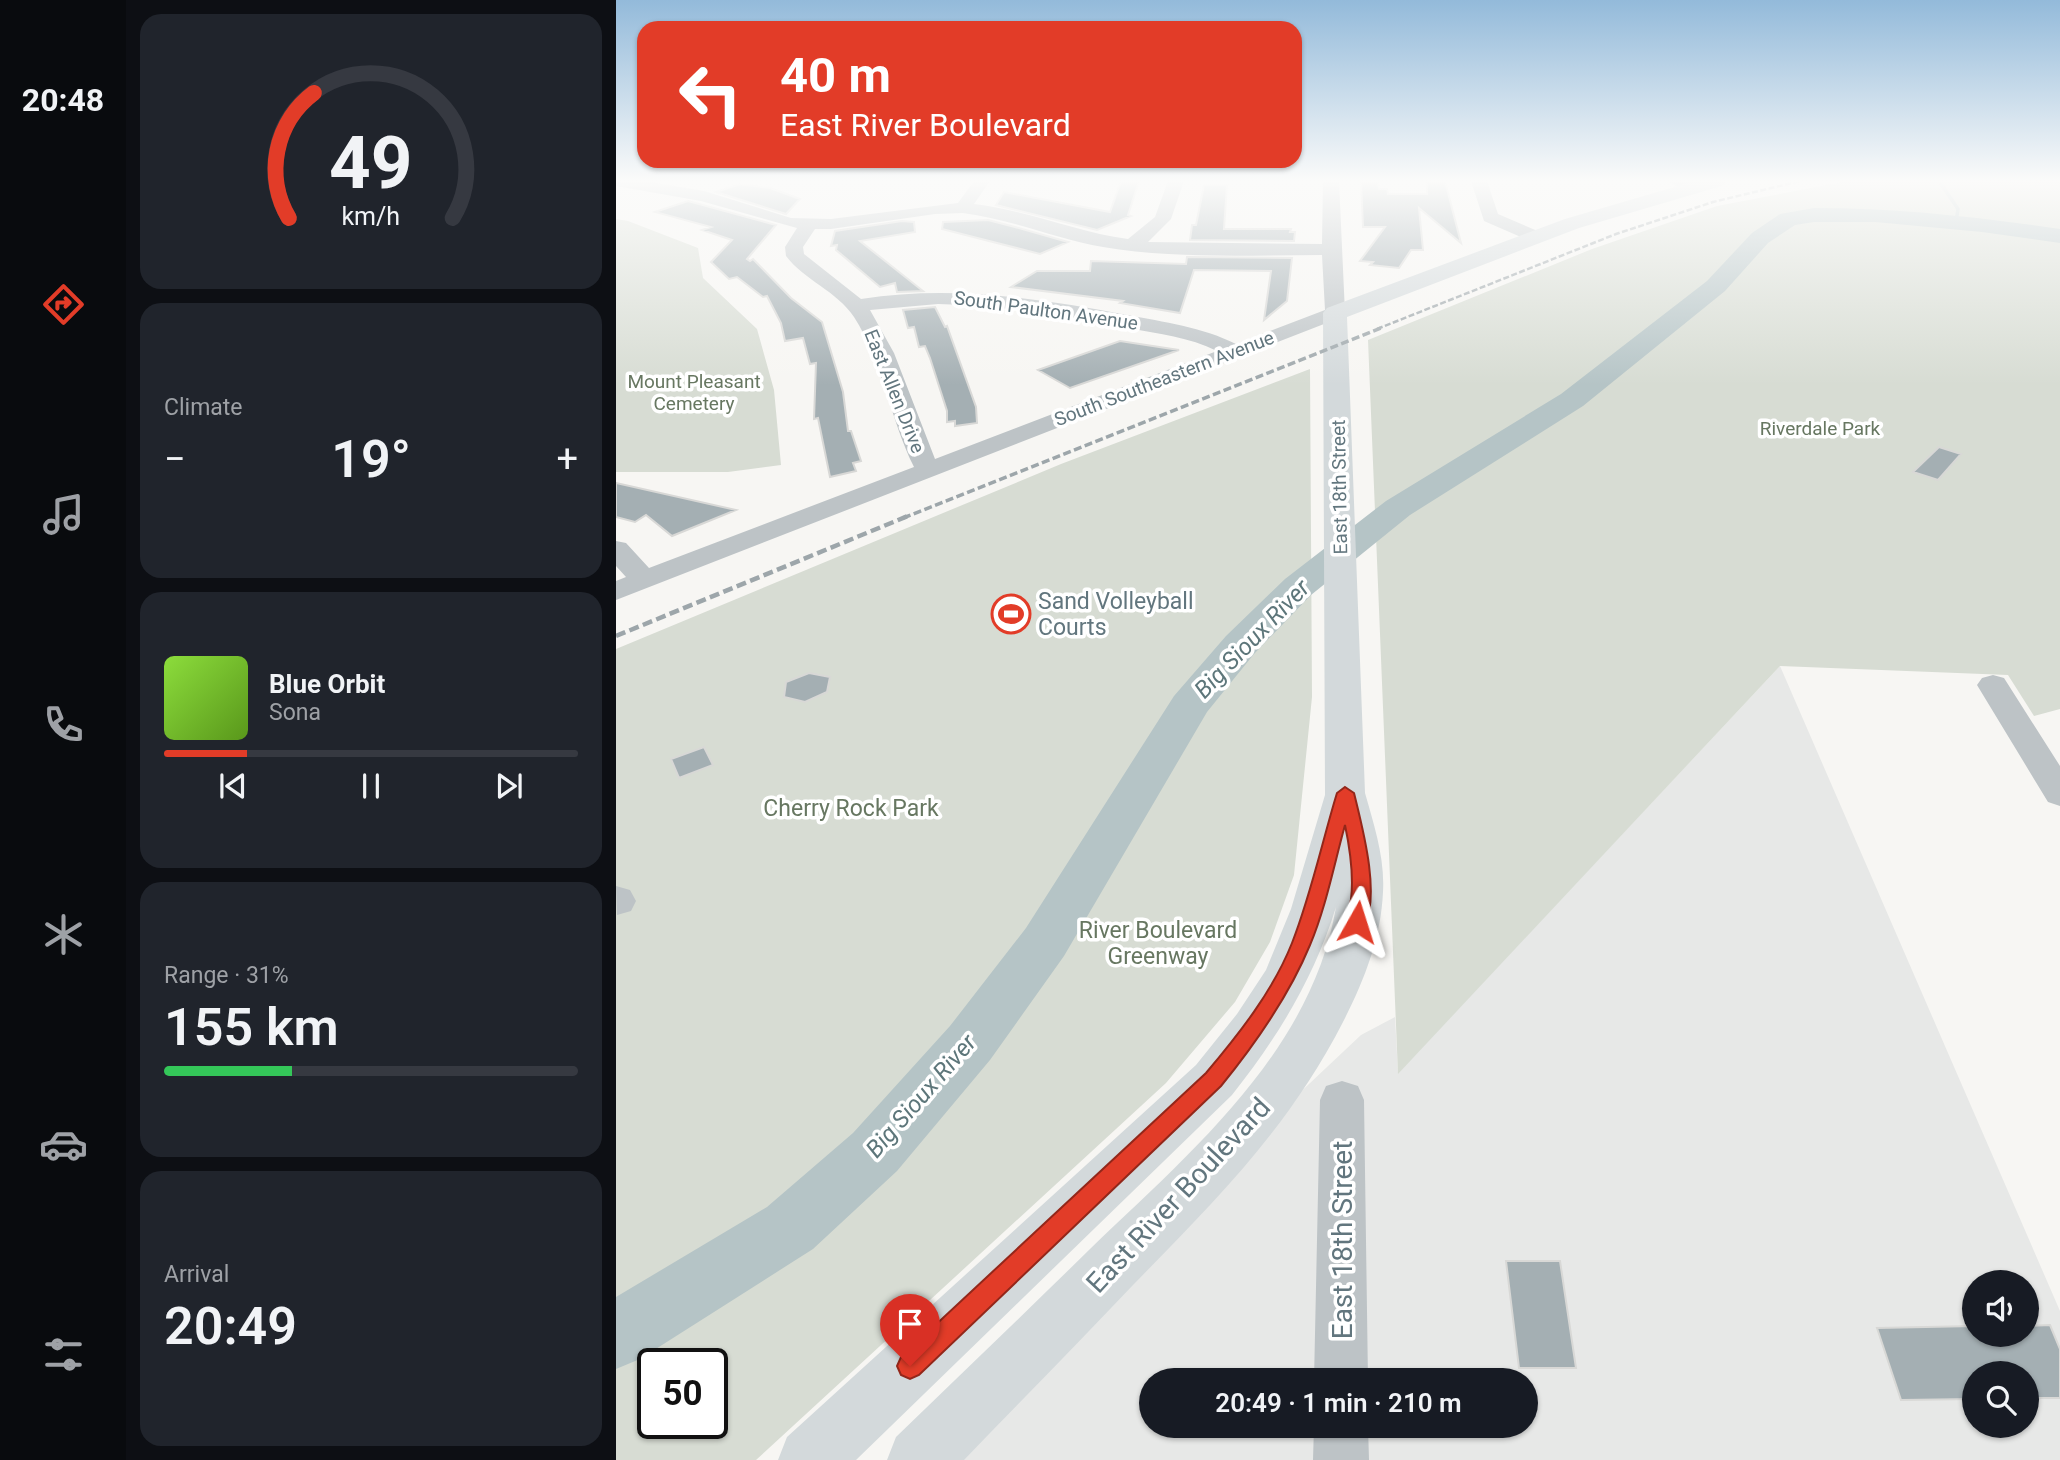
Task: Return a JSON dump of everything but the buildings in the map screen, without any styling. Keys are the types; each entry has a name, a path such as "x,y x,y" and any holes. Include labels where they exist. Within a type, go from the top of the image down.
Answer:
{"main road":[{"name":"South Southeastern Avenue","path":"1335,313 1500,249"},
{"name":"East 18th Street","path":"1335,313 1345,793"},
{"path":"810,1460 1214,1080 1242,1046 1280,987 1302,942 1345,793"},
{"name":"East River Boulevard","path":"919,1460 1221,1158 1260,1114 1287,1076 1330,998 1357,922 1361,890 1359,847 1345,793"}],"street":[{"name":"East Allen Drive","path":"794,249 795,256 864,315 892,373 914,444 928,469"},
{"path":"1198,249 1331,250"},
{"name":"East 18th Street","path":"1331,250 1335,313"},
{"name":"South Paulton Avenue","path":"856,306 915,297 983,298 1183,332 1209,339 1233,351"},
{"name":"South Southeastern Avenue","path":"616,591 1335,313"},
{"path":"616,550 644,580"},
{"path":"1993,685 2060,794"},
{"name":"East 18th Street","path":"1341,1368 1342,1100"},
{"path":"1340,1460 1341,1438"}],"shaded area":[{"path":"1780,666 2060,1311 2060,1460 938,1460 1275,1116 1361,1035 1395,1017 1398,1073"}],"green space":[{"name":"Mount Pleasant Cemetery","path":"616,249 698,249 703,278 757,329 774,390 781,465 728,472 616,472"},
{"name":"Riverdale Park","path":"1592,249 2060,249 2060,709 2034,716 2008,675 1780,666 1398,1074 1368,340"},
{"name":"Cherry Rock Park","path":"1310,369 1312,697 1294,875 1270,942 1235,1002 1166,1083 756,1460 616,1460 616,1335 771,1239 616,1327 616,649 1061,464","holes":["1030,961 970,1043 892,1131"]}],"waterway":[{"name":"Big Sioux River","path":"616,1335 790,1228 875,1152 970,1043 1045,942 1189,706 1240,645 1298,587 1398,508 1572,400 1716,286 1750,249"}],"railway":[{"path":"1377,329 1578,249"},
{"path":"907,516 1381,328"},
{"path":"616,636 907,516"},
{"path":"903,518 907,516"}],"place":[{"name":"Sand Volleyball Courts","path":"1011,614"}],"route":[{"path":"910,1366 1214,1080 1242,1046 1287,976 1302,942 1345,793 1359,847 1361,890 1357,922"}],"park label":[{"name":"River Boulevard Greenway","path":"1158,943"}]}
